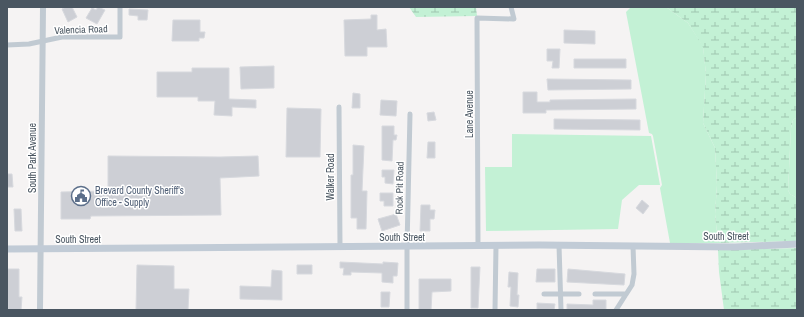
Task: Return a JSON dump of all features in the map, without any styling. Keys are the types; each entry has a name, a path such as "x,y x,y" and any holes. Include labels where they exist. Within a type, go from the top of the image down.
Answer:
{"main road":[{"name":"South Street","path":"7,249 41,250 560,245 734,247 797,244"}],"street":[{"name":"South Park Avenue","path":"40,310 43,7"},
{"name":"Valencia Road","path":"7,45 29,44 62,37 120,37 120,7"},
{"name":"Lane Avenue","path":"478,246 477,18 514,19 511,7"},
{"name":"Walker Road","path":"339,107 340,247"},
{"name":"Rock Pit Road","path":"407,310 406,247 410,114"},
{"path":"560,245 561,310"},
{"path":"495,310 496,246"},
{"path":"616,310 632,286 634,275 633,246"},
{"path":"544,294 579,294"},
{"path":"595,294 626,294"}],"green space":[{"path":"409,7 476,7 477,16 416,17"},
{"path":"631,7 666,7 688,23 703,46 706,74 703,123 715,148 717,185 715,214 718,243 670,243 660,188 662,185 653,136 649,133 626,12"},
{"path":"666,7 797,7 797,117 793,120 791,128 788,190 790,194 797,198 797,241 718,243 715,214 717,185 715,148 703,123 706,74 703,47 688,23"},
{"path":"797,117 797,198 790,194 788,190 791,128 793,120"},
{"path":"512,134 651,136 660,185 639,185 622,200 618,229 486,231 485,167 512,167"},
{"path":"797,248 797,310 724,310 718,250"}],"building":[{"path":"72,7 77,17 68,22 62,9"},
{"path":"98,7 105,10 97,24 86,18 92,8 96,10"},
{"path":"129,9 148,10 147,20 138,20 138,16 129,15"},
{"path":"371,15 377,15 377,30 386,29 387,47 367,47 367,56 345,56 344,20 371,19"},
{"path":"173,20 200,20 200,32 205,32 204,38 199,38 199,41 172,41"},
{"path":"564,30 595,31 595,44 564,43"},
{"path":"547,49 560,49 559,68 552,68 553,61 547,61"},
{"path":"574,59 626,59 626,68 574,68"},
{"path":"274,66 274,88 241,89 240,67"},
{"path":"192,68 229,68 229,99 256,100 256,108 232,107 232,116 214,115 215,101 198,101 198,97 157,97 157,72 192,72"},
{"path":"547,79 631,80 631,89 548,90"},
{"path":"523,92 537,92 537,102 550,102 550,100 636,99 636,109 546,110 546,113 523,113"},
{"path":"353,93 360,94 360,108 352,108"},
{"path":"381,100 397,101 396,116 380,115"},
{"path":"287,108 321,109 320,157 286,157"},
{"path":"434,112 436,120 428,121 427,113"},
{"path":"554,119 640,120 640,130 554,129"},
{"path":"382,126 394,126 394,135 397,135 396,140 393,140 392,161 382,160"},
{"path":"428,142 435,142 435,158 427,158"},
{"path":"353,145 364,146 362,191 367,191 366,229 357,229 357,218 351,218"},
{"path":"108,156 258,156 259,176 220,178 221,215 91,216 90,219 61,219 61,192 108,191"},
{"path":"382,170 394,170 393,184 385,183 385,177 382,177"},
{"path":"7,174 12,174 13,187 7,187"},
{"path":"380,193 393,193 393,206 384,206 384,201 380,201"},
{"path":"642,200 649,206 643,214 636,208"},
{"path":"421,205 430,205 430,210 435,210 434,219 430,219 430,231 420,231"},
{"path":"14,209 21,209 22,231 15,231"},
{"path":"396,214 400,225 382,231 378,219"},
{"path":"340,262 383,264 383,262 398,263 397,276 393,276 393,283 382,282 382,273 351,272 351,275 343,275 344,268 340,268"},
{"path":"137,265 174,266 174,289 189,289 188,310 136,310"},
{"path":"297,265 312,265 312,274 297,274"},
{"path":"471,267 480,267 478,308 471,308"},
{"path":"7,269 19,269 19,297 22,297 21,310 8,310"},
{"path":"537,269 555,269 555,282 536,282"},
{"path":"568,269 625,274 624,285 567,282"},
{"path":"272,270 282,271 282,300 240,299 240,286 271,287"},
{"path":"509,272 518,273 518,307 510,306 511,287 508,287"},
{"path":"419,279 451,279 451,291 432,292 431,310 419,310"},
{"path":"381,292 390,292 389,307 381,307"},
{"path":"593,300 606,300 606,310 567,310 567,304 593,305"},
{"path":"537,303 555,304 554,310 537,310"}],"place":[{"name":"Brevard County Sheriff's Office - Supply","path":"81,196"}]}
